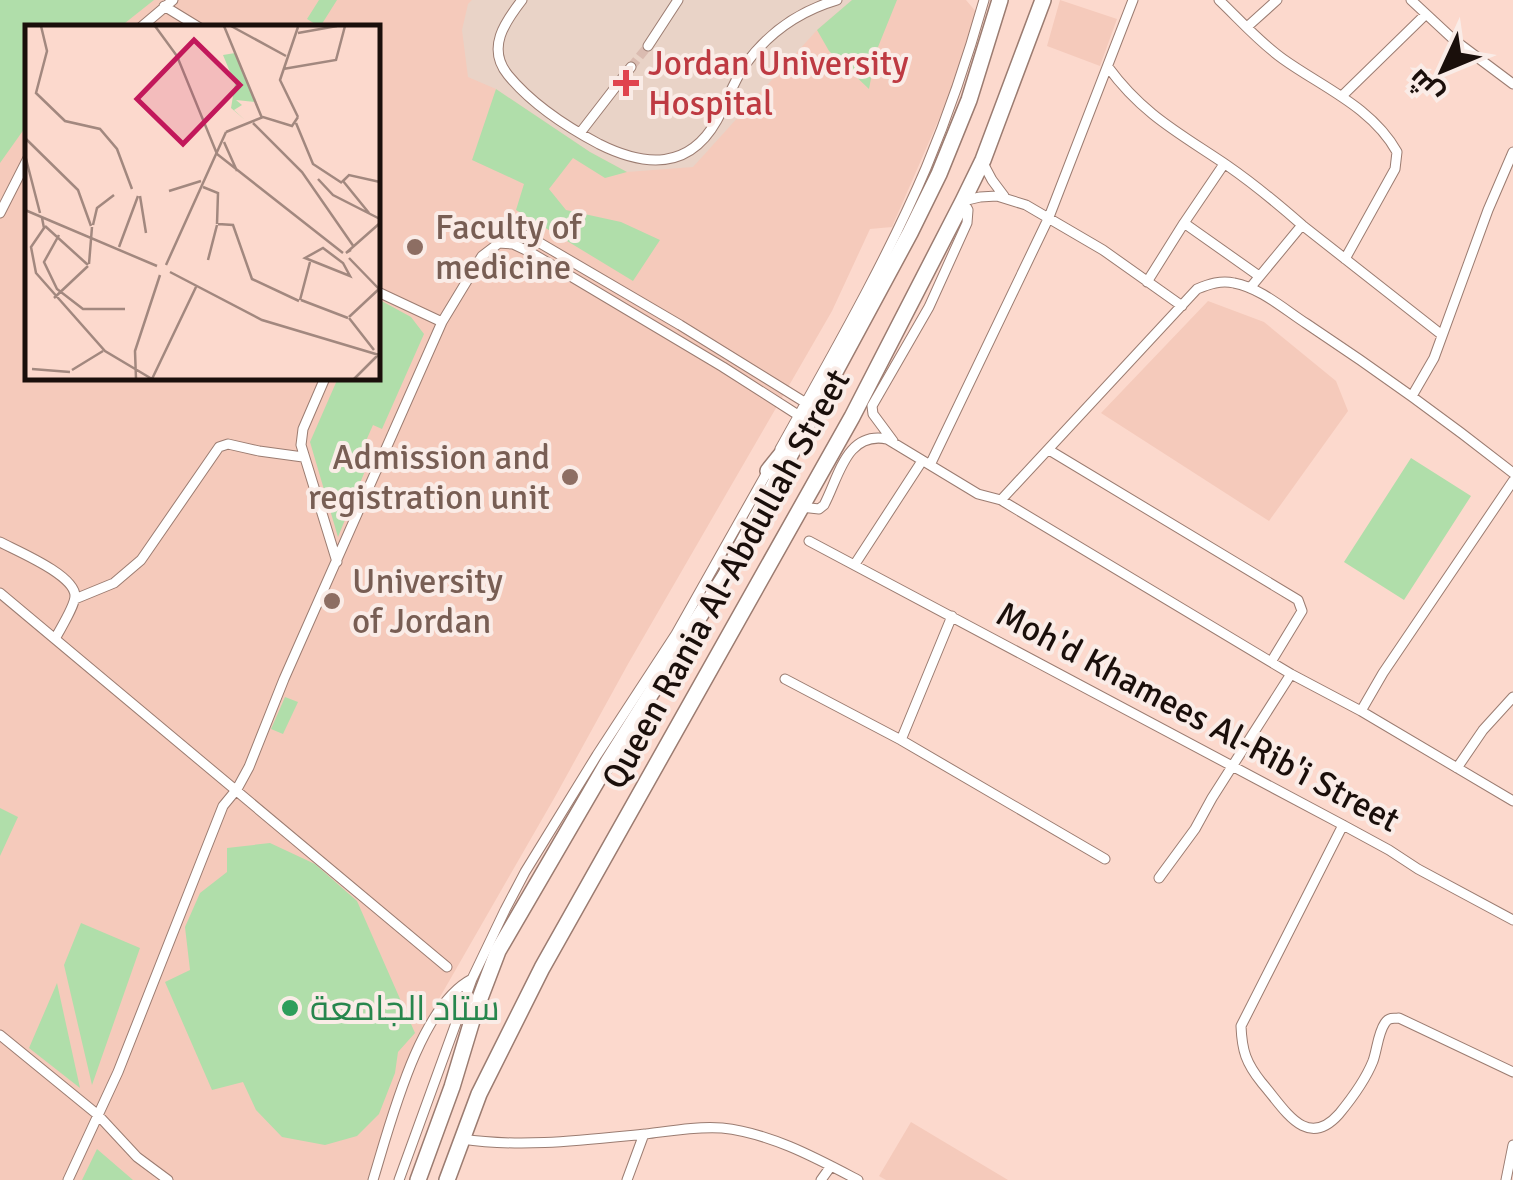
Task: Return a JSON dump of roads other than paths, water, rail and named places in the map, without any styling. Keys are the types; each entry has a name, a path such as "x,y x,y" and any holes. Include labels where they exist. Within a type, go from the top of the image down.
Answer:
{"main road":[{"name":"Queen Rania Al-Abdullah Street","path":"418,1180 498,951 608,762 725,576 904,231 939,174 969,100 1000,0"},
{"name":"Queen Rania Al-Abdullah Street","path":"447,1180 479,1094 542,968 852,417 963,202 1043,0"},
{"path":"768,470 811,407"}],"street":[{"path":"522,0 502,28 499,53 505,72 526,94 580,133 617,153 654,161 687,154 701,142 717,120 744,66 760,46 804,11 837,0"},
{"path":"648,46 678,0"},
{"path":"904,231 955,94 984,0"},
{"path":"855,564 926,463 1049,217 1134,0"},
{"path":"1220,0 1286,62 1342,95 1392,144 1398,160 1395,169 1345,260"},
{"path":"1247,28 1277,0"},
{"path":"1411,0 1453,39 1513,84"},
{"path":"143,25 168,3 196,25"},
{"path":"1342,95 1425,15"},
{"path":"580,133 631,67"},
{"path":"1108,67 1154,117 1224,164 1442,335"},
{"path":"1412,396 1434,358 1513,152"},
{"path":"982,160 1006,198"},
{"path":"0,214 25,164"},
{"path":"1148,282 1224,164"},
{"path":"895,444 873,414 872,406 929,307 967,224 969,216 963,202 989,196 1026,205 1103,250 1182,306"},
{"path":"1184,223 1259,276"},
{"path":"1250,288 1302,225"},
{"path":"68,1180 144,1009 223,806 238,790 442,322 476,265 512,233 528,236 811,407 798,415 676,634 526,872 472,980 398,1180"},
{"path":"498,243 513,244 544,260 798,415"},
{"path":"1002,500 1197,290 1233,282 1250,288 1347,350 1513,473"},
{"path":"380,293 442,322"},
{"path":"324,380 303,429 301,445 337,562"},
{"path":"802,507 822,508 853,446 863,439 875,437 895,444 978,494 1002,500 1291,674 1513,801"},
{"path":"75,599 114,583 141,560 219,447 228,444 303,457"},
{"path":"1049,450 1298,600 1302,611 1272,662"},
{"path":"1361,711 1513,481"},
{"path":"0,542 43,564 72,587 75,599 55,639"},
{"name":"Moh'd Khamees Al-Rib'i Street","path":"809,542 1343,825 1513,920"},
{"path":"0,592 447,967"},
{"path":"900,740 952,616"},
{"path":"1159,878 1195,829 1291,674"},
{"path":"785,679 900,740 1106,859"},
{"path":"1457,768 1513,696"},
{"path":"1343,825 1241,1026 1242,1048 1251,1069 1296,1122 1312,1129 1329,1125 1356,1094 1385,1024 1393,1018 1513,1072"},
{"path":"374,1180 410,1065 443,1004 457,988 472,980"},
{"path":"0,1035 98,1115 137,1157 168,1180"},
{"path":"462,1140 553,1142 717,1128 788,1147 858,1180"},
{"path":"627,1180 644,1134"},
{"path":"1506,1180 1513,1145"},
{"path":"821,1180 831,1166"}],"tunnel":[{"path":"631,67 648,46"}],"place":[{"name":"Jordan University Hospital","path":"626,83"},
{"name":"Faculty of medicine","path":"415,247"},
{"name":"Admission and registration unit","path":"570,477"},
{"name":"University of Jordan","path":"332,601"},
{"name":"ستاد الجامعة","path":"290,1008"}]}
